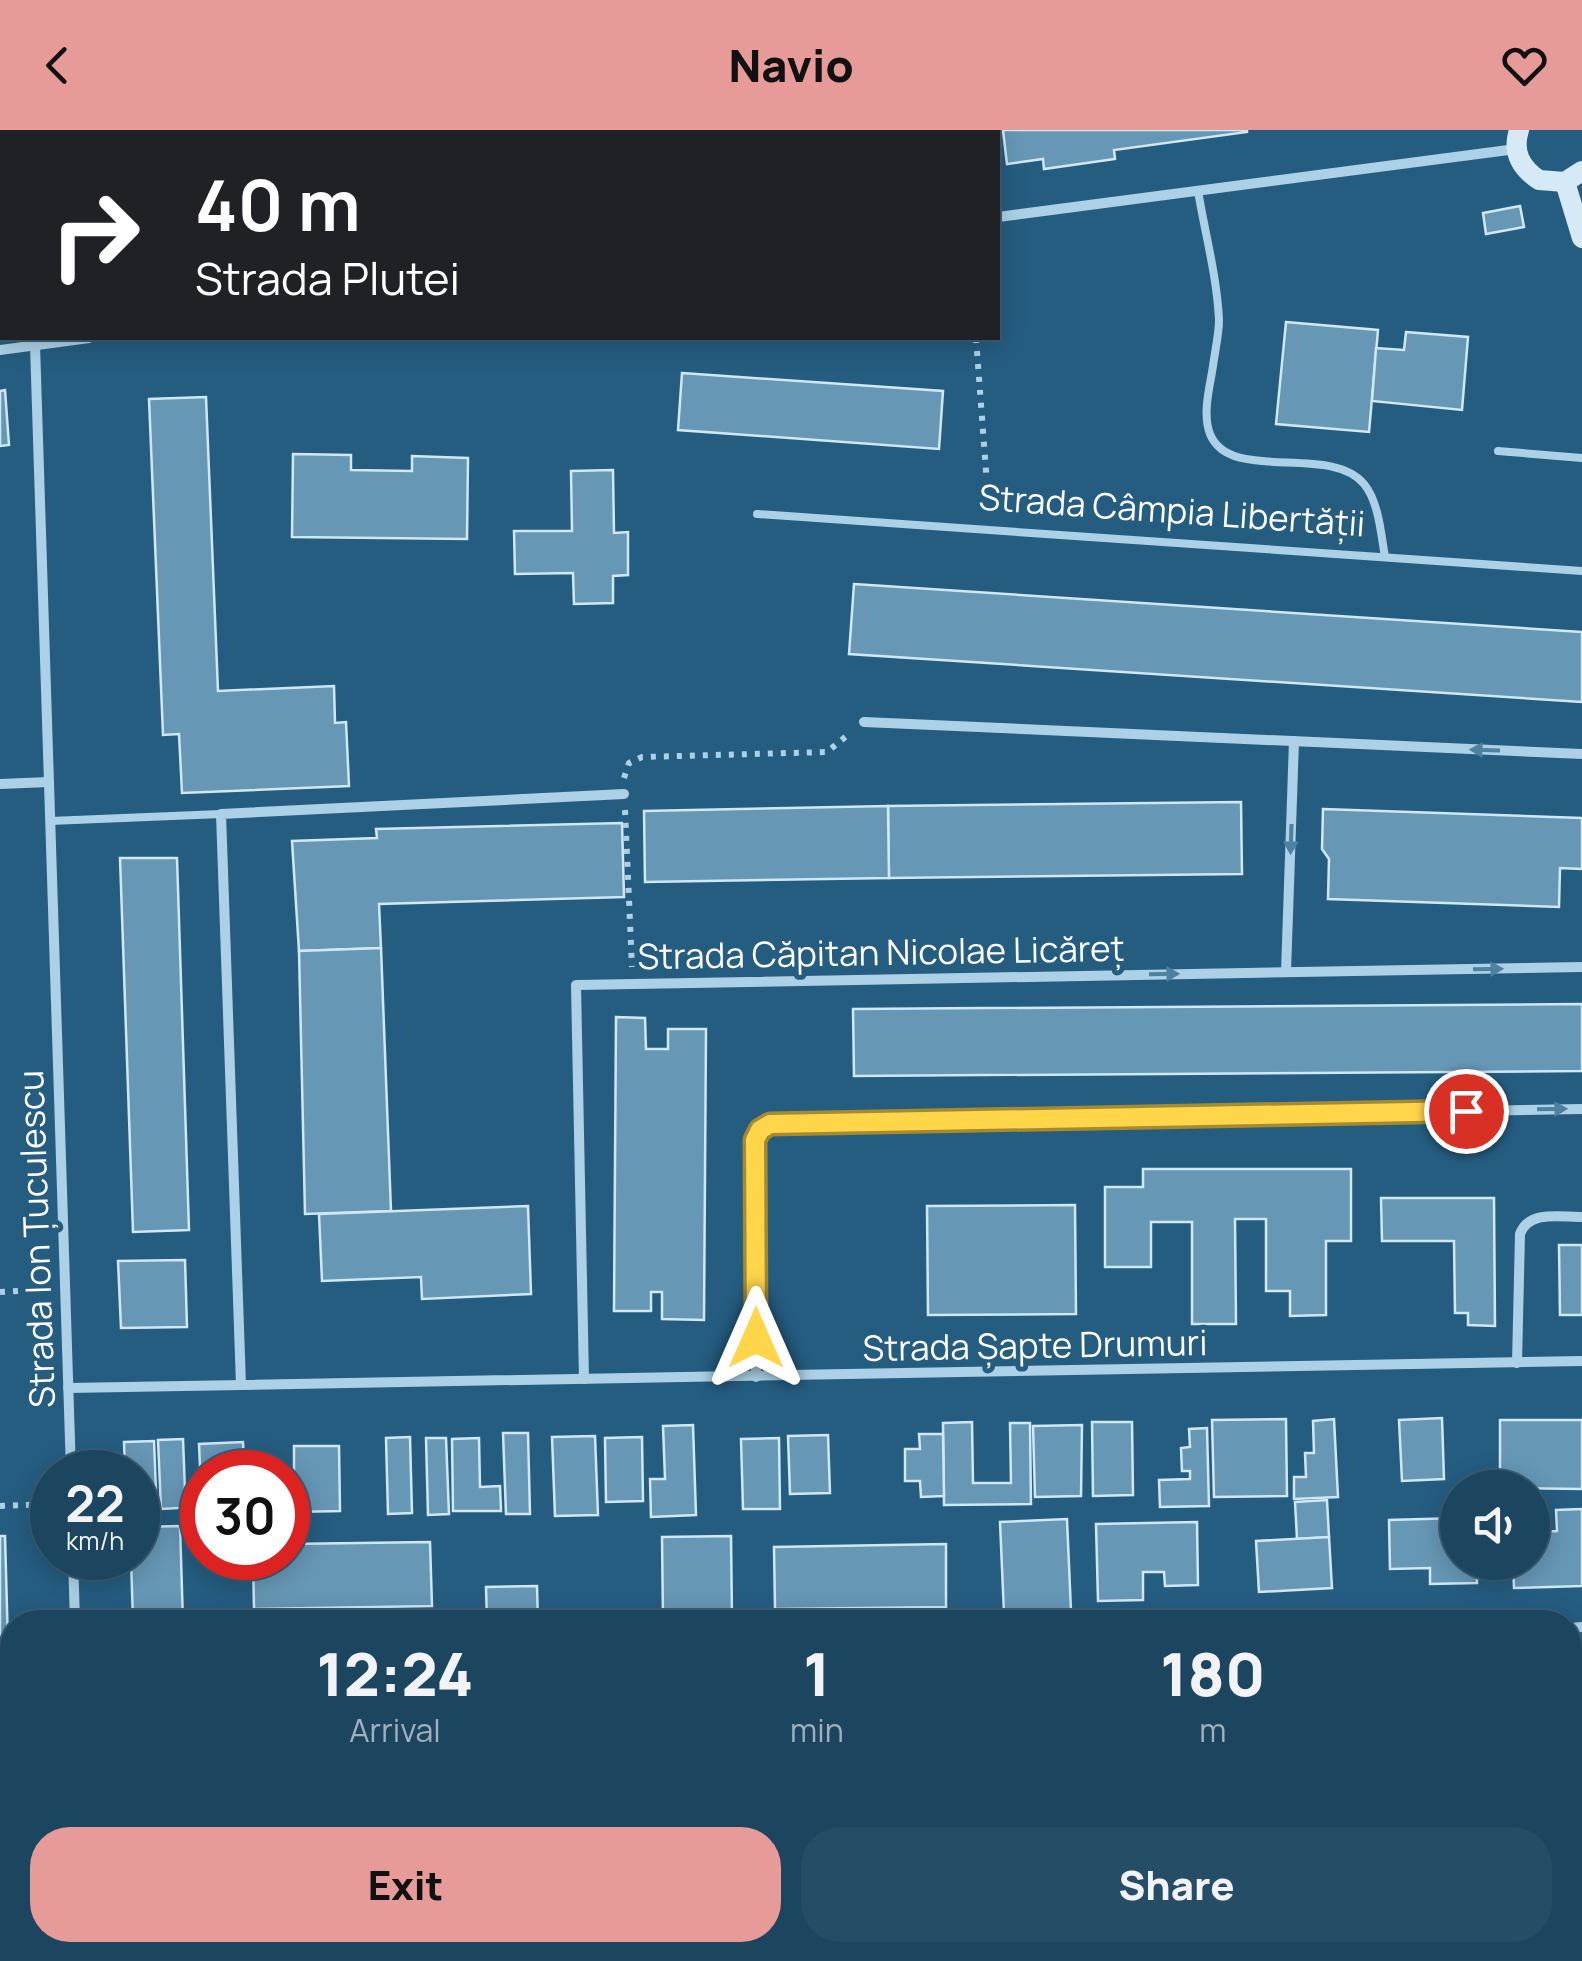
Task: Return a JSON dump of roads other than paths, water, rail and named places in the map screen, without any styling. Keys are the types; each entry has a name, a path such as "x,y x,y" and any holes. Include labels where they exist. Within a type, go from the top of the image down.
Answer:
{"street":[{"path":"1000,217 1518,140 1520,162 1539,180 1574,176 1582,238"},
{"path":"0,350 74,340"},
{"name":"Strada Ion Țuculescu","path":"35,345 70,1450"},
{"path":"864,722 1582,754"},
{"path":"1286,972 1294,741"},
{"path":"0,784 49,782"},
{"path":"241,1385 220,814 624,794"},
{"name":"Strada Căpitan Nicolae Licăreț","path":"584,1380 576,985 1582,967"},
{"path":"756,1378 755,1140 760,1130 770,1124 1582,1109"},
{"path":"1517,1363 1520,1234 1524,1224 1534,1218 1582,1217"},
{"name":"Strada Șapte Drumuri","path":"68,1388 1582,1361"},
{"path":"74,1580 75,1610"}],"lane":[{"path":"1198,190 1219,321 1207,414 1210,436 1225,452 1242,458 1323,464 1353,474 1366,487 1377,516 1385,557"},
{"path":"1498,451 1582,458"},
{"name":"Strada Câmpia Libertății","path":"757,514 1582,571"},
{"path":"50,821 220,814"}]}
